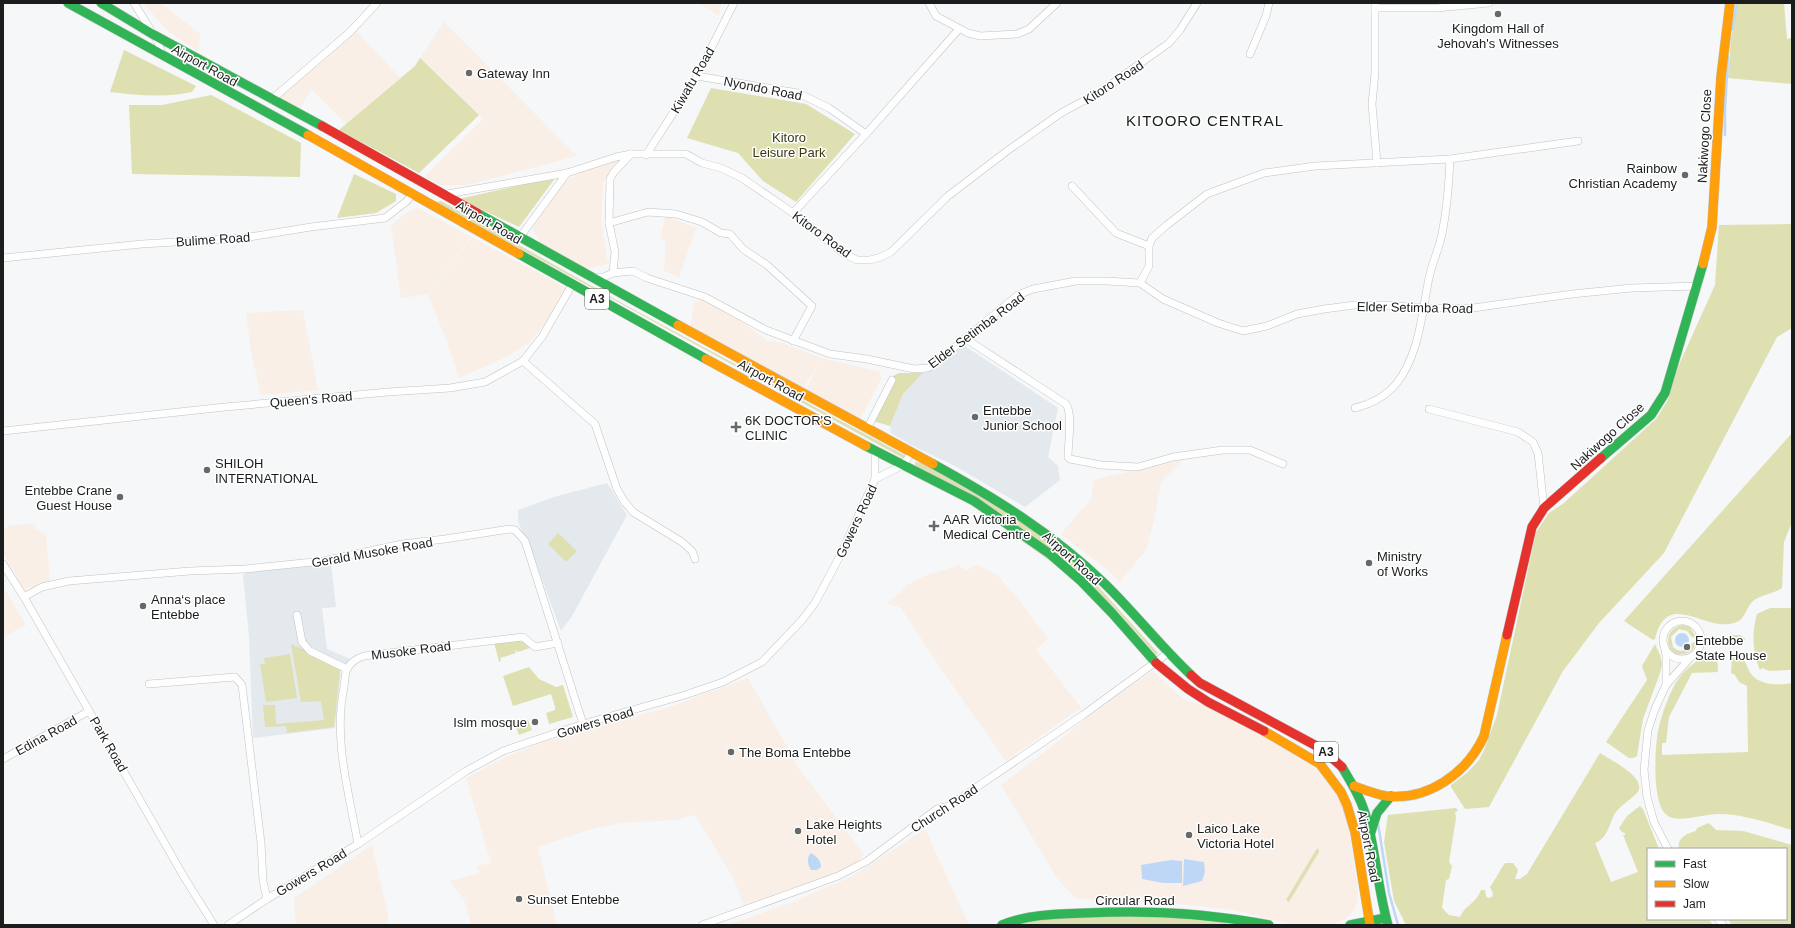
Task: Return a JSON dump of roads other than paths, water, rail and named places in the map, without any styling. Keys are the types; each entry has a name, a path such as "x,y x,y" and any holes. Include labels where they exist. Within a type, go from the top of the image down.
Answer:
{"main road":[{"name":"Airport Road","path":"68,3 413,193 572,285 875,451 974,501 1020,531 1050,554 1112,613 1156,663 1188,689 1208,702 1252,724 1320,764 1341,792 1347,805 1355,832 1370,923"},
{"name":"Airport Road","path":"101,3 154,35 365,150 646,308 866,429 968,483 1027,520 1063,547 1104,583 1168,653 1200,683 1328,753 1341,766 1354,786 1367,819 1387,922"},
{"name":"Nakiwogo Close","path":"1391,796 1402,796 1429,789 1442,783 1460,770 1475,754 1484,736 1532,527 1544,508 1651,415 1665,393 1698,286 1712,227 1721,77 1730,3"},
{"path":"357,163 365,150"},
{"path":"1320,764 1328,753"},
{"path":"1354,786 1391,796 1377,813 1370,837"},
{"name":"Circular Road","path":"1002,925 1017,920 1050,915 1152,910 1201,914 1269,925"},
{"path":"1350,925 1387,922"}],"street":[{"path":"134,3 154,35 160,47 162,56"},
{"path":"271,100 350,32 377,3"},
{"name":"Kiwafu Road","path":"646,155 697,76 734,3"},
{"path":"929,3 936,16 959,29 980,36 1017,34 1029,29 1057,3"},
{"path":"1188,3 1196,4"},
{"path":"1250,54 1266,16 1269,3"},
{"path":"1377,163 1372,104 1375,73 1375,6 1437,8 1489,3"},
{"name":"Kitoro Road","path":"445,195 567,173 599,162 631,154 686,154 702,163 721,168 742,178 793,213 843,253 857,260 881,257 891,252 948,196 1007,151 1061,113 1100,92 1169,43 1180,30 1196,4"},
{"path":"793,213 866,134 959,29"},
{"name":"Nyondo Road","path":"697,76 798,93 829,108 866,134"},
{"path":"1140,283 1149,266 1149,246 1152,238 1207,194 1264,173 1315,166 1450,159 1578,141"},
{"path":"613,273 615,252 609,223 610,179 614,172 631,154"},
{"path":"1355,408 1370,404 1379,399 1395,385 1406,370 1425,308 1429,277 1442,235 1448,195 1450,159"},
{"path":"520,237 567,173"},
{"path":"1072,186 1116,233 1149,246"},
{"name":"Bulime Road","path":"3,258 142,244 243,238 311,227 385,218 407,201 413,193"},
{"path":"609,223 648,212 676,214 702,222 721,232 730,234 743,248 767,265 812,306 793,341"},
{"name":"Elder Setimba Road","path":"592,277 604,277 613,273 633,271 647,278 705,297 766,330 830,354 867,359 914,369 928,368 966,339 1018,295 1033,289 1076,281 1140,283 1162,299 1232,328 1243,330 1267,326 1297,314 1355,305 1425,308 1474,308 1536,298 1632,288 1698,286"},
{"name":"Queen's Road","path":"3,431 224,407 388,392 450,388 485,382 523,361 542,337 572,285"},
{"path":"966,339 1069,407 1068,457 1070,459 1101,465 1138,467 1174,457 1223,450 1250,450 1283,464"},
{"path":"523,361 595,424 617,490 633,512 682,542 692,551 695,559"},
{"path":"866,429 892,380"},
{"path":"1429,409 1518,432 1533,442 1538,453 1544,508"},
{"name":"Gowers Road","path":"228,925 267,899 358,844 477,765 510,749 583,724 685,695 723,682 762,662 802,620 815,602 841,554 875,479 875,451"},
{"path":"875,479 903,465 912,452"},
{"name":"Gerald Musoke Road","path":"24,597 42,587 70,581 190,571 246,569 323,561 402,544 459,538 510,529 515,530 525,541 583,724"},
{"name":"Park Road","path":"3,564 24,597 184,877 214,925"},
{"path":"297,615 302,642 310,651 347,669 342,694 339,726 349,797 358,844"},
{"path":"1666,685 1665,648 1663,638 1666,629 1674,622 1689,622 1699,630 1702,640 1699,650 1666,685 1655,709 1648,730 1644,770 1647,796 1654,822 1667,848"},
{"name":"Musoke Road","path":"347,669 356,658 364,656 505,638 523,637 535,647 558,643"},
{"path":"1665,648 1669,654 1676,658 1690,658"},
{"name":"Church Road","path":"702,925 838,876 857,866 937,809 949,806 1156,663 1168,653"},
{"path":"149,684 235,677 242,685 261,843 263,880 267,899"},
{"name":"Edina Road","path":"3,759 89,711"}],"water":[{"path":"1682,633 1687,635 1689,640 1687,645 1682,647 1677,645 1675,640 1677,635"},
{"path":"811,853 820,862 821,867 817,870 811,870 809,866 808,859"},
{"path":"1184,859 1204,862 1205,872 1202,881 1183,886"},
{"path":"1171,860 1182,861 1182,883 1163,883 1142,879 1141,865"}],"waterway":[{"path":"1732,30 1737,3"},
{"path":"1725,135 1728,57"},
{"path":"1378,823 1389,893 1398,925"}],"place":[{"name":"Kingdom Hall of Jehovah's Witnesses","path":"1498,14"},
{"name":"Gateway Inn","path":"469,73"},
{"name":"Rainbow Christian Academy","path":"1685,175"},
{"name":"Entebbe Junior School","path":"975,417"},
{"name":"6K DOCTOR'S CLINIC","path":"736,427"},
{"name":"SHILOH INTERNATIONAL","path":"207,470"},
{"name":"Entebbe Crane Guest House","path":"120,497"},
{"name":"AAR Victoria Medical Centre","path":"934,526"},
{"name":"Ministry of Works","path":"1369,563"},
{"name":"Anna‘s place Entebbe","path":"143,606"},
{"name":"Entebbe State House","path":"1687,647"},
{"name":"Islm mosque","path":"535,722"},
{"name":"The Boma Entebbe","path":"731,752"},
{"name":"Lake Heights Hotel","path":"798,831"},
{"name":"Laico Lake Victoria Hotel","path":"1189,835"},
{"name":"Sunset Entebbe","path":"519,899"}],"district":[{"name":"KITOORO CENTRAL","path":"1205,121"}],"park label":[{"name":"Kitoro Leisure Park","path":"789,144"}]}
